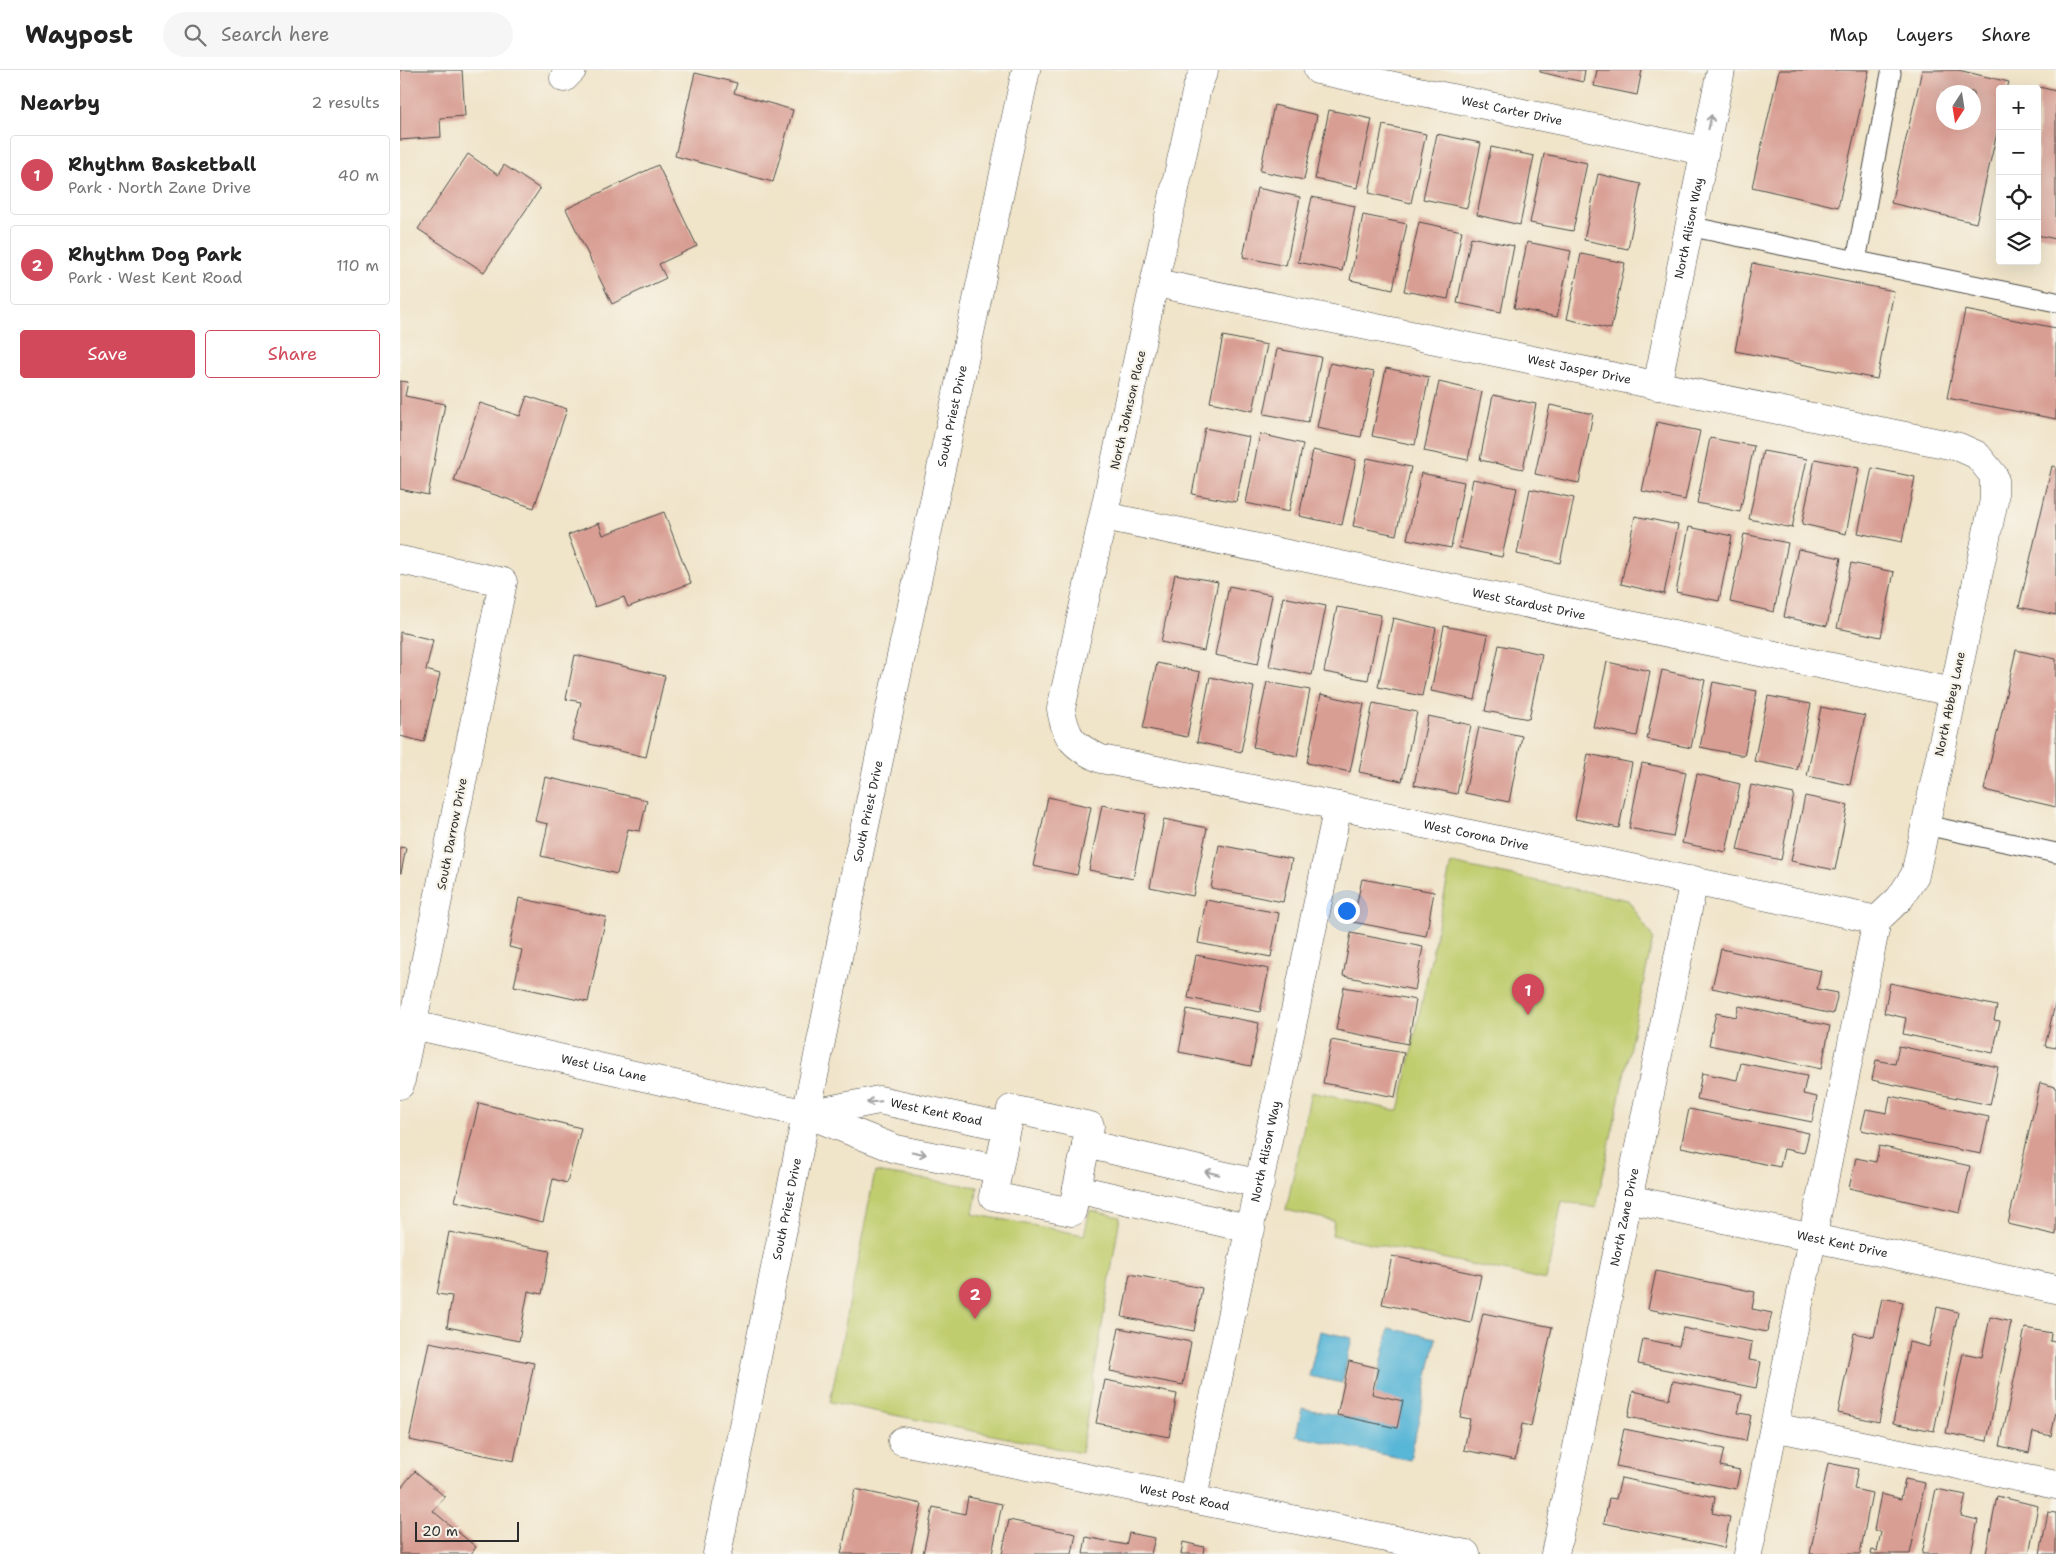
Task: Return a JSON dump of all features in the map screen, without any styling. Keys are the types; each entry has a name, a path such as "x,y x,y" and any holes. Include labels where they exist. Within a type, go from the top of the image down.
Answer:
{"street":[{"name":"South Priest Drive","path":"717,1554 860,849 1026,70"},
{"name":"North Johnson Place","path":"1077,748 1064,729 1061,709 1156,283 1197,88 1204,70"},
{"name":"West Carter Drive","path":"1318,70 1704,150"},
{"name":"North Alison Way","path":"1657,386 1720,70"},
{"name":"West Jasper Drive","path":"1156,283 1960,447 1977,455 1994,476"},
{"name":"North Abbey Lane","path":"1877,920 1900,898 1915,875 1994,500 1994,476"},
{"name":"West Stardust Drive","path":"1104,516 1953,692"},
{"name":"South Darrow Drive","path":"400,560 503,582 407,1024 400,1085"},
{"name":"West Corona Drive","path":"1077,748 1101,759 1338,806 1877,920"},
{"name":"North Alison Way","path":"1193,1498 1251,1229 1338,806"},
{"name":"North Zane Drive","path":"1555,1554 1694,880"},
{"path":"1748,1554 1877,920"},
{"name":"West Lisa Lane","path":"407,1024 807,1114 896,1149 998,1169"},
{"name":"West Kent Road","path":"807,1114 878,1100 1007,1127"},
{"path":"1011,1109 1090,1126 1086,1144 1072,1212 993,1196 1011,1109"},
{"path":"1086,1144 1260,1184"},
{"path":"1077,1189 1251,1229"},
{"name":"West Kent Drive","path":"1628,1200 2056,1289"},
{"path":"1774,1427 2056,1485"},
{"name":"West Post Road","path":"902,1441 1193,1498 1365,1544 1466,1554"}],"lane":[{"path":"1856,261 1891,73"},
{"path":"1688,226 2056,302"},
{"path":"1925,825 2056,853"}],"green space":[{"path":"1451,863 1628,900 1653,938 1596,1208 1562,1201 1546,1280 1332,1235 1334,1221 1286,1210 1311,1092 1399,1111"},
{"path":"875,1172 978,1187 973,1214 1084,1235 1090,1210 1120,1217 1081,1453 830,1402"}],"water":[{"path":"1389,1328 1436,1338 1410,1460 1296,1436 1302,1408 1369,1422"},
{"path":"1320,1331 1352,1338 1342,1383 1309,1376"}],"building":[{"path":"400,70 462,70 465,116 440,118 441,137 400,140"},
{"path":"1540,70 1585,70 1583,82 1540,72"},
{"path":"1597,70 1642,70 1637,95 1594,86"},
{"path":"1779,70 1869,70 1838,207 1752,187"},
{"path":"1922,70 1958,70 2009,82 2008,85 1996,85 1996,137 1976,223 1891,203"},
{"path":"695,73 737,83 734,93 793,110 773,182 675,156"},
{"path":"2041,87 2056,91 2056,239 2041,236"},
{"path":"1274,105 1317,115 1304,180 1260,171"},
{"path":"1329,110 1372,119 1357,188 1315,179"},
{"path":"1383,125 1426,134 1411,203 1369,193"},
{"path":"1437,134 1481,143 1467,208 1423,199"},
{"path":"1491,147 1534,156 1520,225 1477,215"},
{"path":"468,154 498,175 504,165 540,189 484,272 418,229"},
{"path":"1544,154 1587,163 1573,231 1530,223"},
{"path":"658,165 697,246 659,264 666,278 612,304 566,209"},
{"path":"1598,174 1641,184 1628,249 1584,240"},
{"path":"1257,188 1300,197 1286,266 1243,257"},
{"path":"1312,197 1355,206 1342,271 1298,262"},
{"path":"1363,215 1407,224 1393,289 1350,280"},
{"path":"1419,222 1462,231 1448,299 1404,291"},
{"path":"1471,237 1514,246 1501,312 1457,303"},
{"path":"1527,242 1571,251 1557,317 1514,308"},
{"path":"1581,254 1625,263 1611,329 1567,319"},
{"path":"1752,263 1894,291 1877,379 1735,351"},
{"path":"1965,310 2056,328 2056,419 1947,398"},
{"path":"1223,336 1267,345 1253,411 1210,402"},
{"path":"1277,349 1321,357 1308,422 1264,414"},
{"path":"1330,363 1374,372 1361,437 1317,428"},
{"path":"1386,368 1429,377 1415,445 1372,436"},
{"path":"400,381 408,382 405,396 445,404 428,495 400,489"},
{"path":"1439,382 1482,392 1468,460 1424,451"},
{"path":"1493,395 1536,404 1523,469 1480,460"},
{"path":"527,396 567,409 534,508 454,481 480,403 520,416"},
{"path":"1550,405 1593,414 1579,483 1535,474"},
{"path":"1657,422 1700,431 1685,500 1642,491"},
{"path":"1205,428 1249,437 1236,502 1192,494"},
{"path":"1260,434 1303,444 1289,512 1246,503"},
{"path":"1710,438 1754,446 1740,512 1697,503"},
{"path":"1313,450 1356,460 1342,525 1299,516"},
{"path":"1763,451 1807,459 1792,528 1749,519"},
{"path":"1367,458 1411,467 1396,535 1353,526"},
{"path":"1815,459 1859,468 1846,534 1802,524"},
{"path":"2052,466 2056,467 2056,615 2019,607"},
{"path":"1872,468 1915,477 1902,542 1858,533"},
{"path":"1421,473 1464,482 1451,548 1407,539"},
{"path":"1473,479 1517,488 1502,557 1459,548"},
{"path":"1530,489 1574,498 1560,563 1517,554"},
{"path":"664,512 691,583 628,607 624,597 595,607 568,535 599,523 603,535"},
{"path":"1635,516 1678,525 1664,594 1621,584"},
{"path":"1689,527 1732,536 1719,601 1676,592"},
{"path":"1744,534 1788,543 1774,612 1730,602"},
{"path":"1798,549 1841,558 1827,626 1784,617"},
{"path":"1851,563 1894,572 1881,637 1837,628"},
{"path":"1175,574 1218,582 1204,651 1161,642"},
{"path":"1229,586 1272,595 1258,664 1215,655"},
{"path":"1283,597 1326,606 1312,675 1269,666"},
{"path":"1337,607 1381,615 1368,680 1324,672"},
{"path":"1393,618 1436,628 1422,696 1378,687"},
{"path":"1444,626 1488,635 1475,700 1431,691"},
{"path":"400,632 433,640 426,670 440,674 424,742 400,736"},
{"path":"1499,645 1542,654 1529,719 1485,711"},
{"path":"2016,650 2056,659 2056,807 1984,790"},
{"path":"575,655 665,676 646,757 572,740 581,702 566,699"},
{"path":"1607,662 1650,671 1637,736 1593,727"},
{"path":"1157,663 1200,672 1187,737 1143,728"},
{"path":"1662,670 1705,680 1691,748 1647,739"},
{"path":"1210,677 1254,687 1241,752 1197,742"},
{"path":"1267,682 1310,690 1297,756 1253,747"},
{"path":"1713,682 1757,691 1744,756 1700,747"},
{"path":"1321,694 1364,704 1350,772 1307,763"},
{"path":"1768,696 1811,704 1797,770 1754,761"},
{"path":"1373,703 1417,712 1402,781 1359,772"},
{"path":"1821,707 1865,716 1850,785 1807,776"},
{"path":"1428,716 1471,725 1457,794 1414,785"},
{"path":"1479,727 1522,736 1509,802 1465,793"},
{"path":"1588,754 1632,763 1619,828 1575,819"},
{"path":"1642,763 1686,772 1673,837 1629,828"},
{"path":"1697,774 1740,784 1726,852 1682,843"},
{"path":"545,777 647,800 640,831 628,829 617,874 541,856 548,824 535,821"},
{"path":"1751,785 1794,794 1781,860 1737,850"},
{"path":"1805,796 1848,805 1835,870 1791,861"},
{"path":"1048,797 1091,807 1077,875 1033,866"},
{"path":"1102,805 1146,814 1133,879 1089,870"},
{"path":"1164,819 1207,828 1193,896 1150,887"},
{"path":"1219,845 1292,859 1283,902 1211,888"},
{"path":"400,847 406,848 401,873 400,873"},
{"path":"1362,879 1434,892 1426,936 1353,922"},
{"path":"519,898 606,917 588,1002 514,986 522,950 509,947"},
{"path":"1206,900 1279,913 1271,957 1198,943"},
{"path":"1351,933 1423,947 1415,990 1343,976"},
{"path":"1721,949 1821,971 1817,989 1838,993 1833,1014 1712,988"},
{"path":"1196,955 1269,969 1260,1012 1188,998"},
{"path":"1890,983 1997,1006 1994,1020 2000,1021 1993,1053 1903,1034 1906,1018 1884,1013"},
{"path":"1344,987 1416,1000 1408,1044 1336,1030"},
{"path":"2056,1000 2056,1048 2045,1046"},
{"path":"1739,1006 1830,1026 1821,1069 1709,1045 1716,1013 1736,1017"},
{"path":"1187,1009 1259,1023 1251,1066 1179,1052"},
{"path":"1331,1040 1404,1053 1395,1097 1323,1083"},
{"path":"1899,1046 1998,1067 1990,1105 1872,1080 1876,1060 1895,1064"},
{"path":"1741,1063 1807,1076 1803,1094 1817,1097 1812,1122 1697,1099 1702,1073 1737,1080"},
{"path":"2040,1083 2056,1087 2056,1235 2008,1224"},
{"path":"1890,1096 1989,1117 1981,1154 1861,1130 1866,1109 1887,1113"},
{"path":"479,1103 581,1128 567,1183 553,1179 543,1222 455,1201"},
{"path":"1689,1109 1809,1133 1804,1153 1784,1149 1780,1167 1681,1147"},
{"path":"1879,1146 1970,1166 1960,1213 1849,1188 1856,1158 1876,1162"},
{"path":"449,1232 550,1251 542,1294 528,1291 519,1341 447,1327 452,1296 437,1294"},
{"path":"1392,1256 1481,1275 1471,1323 1382,1304"},
{"path":"1656,1271 1755,1292 1752,1309 1772,1313 1767,1332 1648,1309"},
{"path":"1130,1274 1202,1288 1194,1331 1122,1317"},
{"path":"1882,1298 1903,1302 1879,1422 1838,1413 1854,1333 1874,1337"},
{"path":"1937,1307 1958,1312 1934,1431 1893,1423 1909,1342 1929,1347"},
{"path":"1483,1313 1552,1327 1531,1426 1522,1424 1515,1460 1464,1450 1470,1419 1460,1417"},
{"path":"1990,1317 2011,1322 1987,1441 1946,1433 1963,1353 1982,1357"},
{"path":"1119,1328 1191,1342 1183,1385 1110,1371"},
{"path":"1683,1328 1752,1342 1749,1360 1761,1362 1756,1388 1638,1364 1643,1339 1679,1346"},
{"path":"2025,1328 2051,1333 2050,1341 2056,1342 2056,1412 2051,1436 2033,1432 2029,1453 2000,1446"},
{"path":"429,1342 534,1363 514,1461 409,1440"},
{"path":"1349,1361 1378,1368 1372,1394 1403,1401 1397,1428 1337,1415"},
{"path":"1105,1380 1177,1394 1169,1437 1096,1423"},
{"path":"1673,1381 1742,1395 1738,1413 1751,1415 1746,1441 1628,1417 1633,1391 1669,1399"},
{"path":"1624,1429 1724,1449 1720,1466 1740,1470 1736,1489 1616,1466"},
{"path":"1828,1463 1858,1469 1854,1489 1872,1493 1860,1554 1810,1554"},
{"path":"415,1471 445,1497 433,1511 476,1547 471,1554 400,1554 400,1489"},
{"path":"1621,1478 1715,1497 1712,1513 1730,1517 1724,1548 1604,1523 1609,1498 1616,1499"},
{"path":"1905,1479 1925,1483 1910,1554 1871,1554 1872,1550 1877,1551 1881,1532 1874,1530 1881,1494 1901,1499"},
{"path":"855,1489 922,1504 911,1554 841,1554"},
{"path":"1936,1489 1966,1495 1961,1516 1978,1520 1971,1554 1922,1554"},
{"path":"1997,1496 2038,1506 2029,1554 1986,1554"},
{"path":"968,1497 1002,1504 992,1554 923,1554 933,1507 965,1514"},
{"path":"2048,1512 2056,1513 2056,1554 2040,1554"},
{"path":"1009,1520 1076,1534 1072,1554 1002,1554"},
{"path":"1129,1533 1155,1538 1151,1554 1083,1554 1086,1537 1126,1545"},
{"path":"1183,1542 1204,1547 1203,1554 1181,1554"}],"place":[{"name":"Rhythm Basketball","path":"1528,1015"},
{"name":"Rhythm Dog Park","path":"975,1319"}]}
